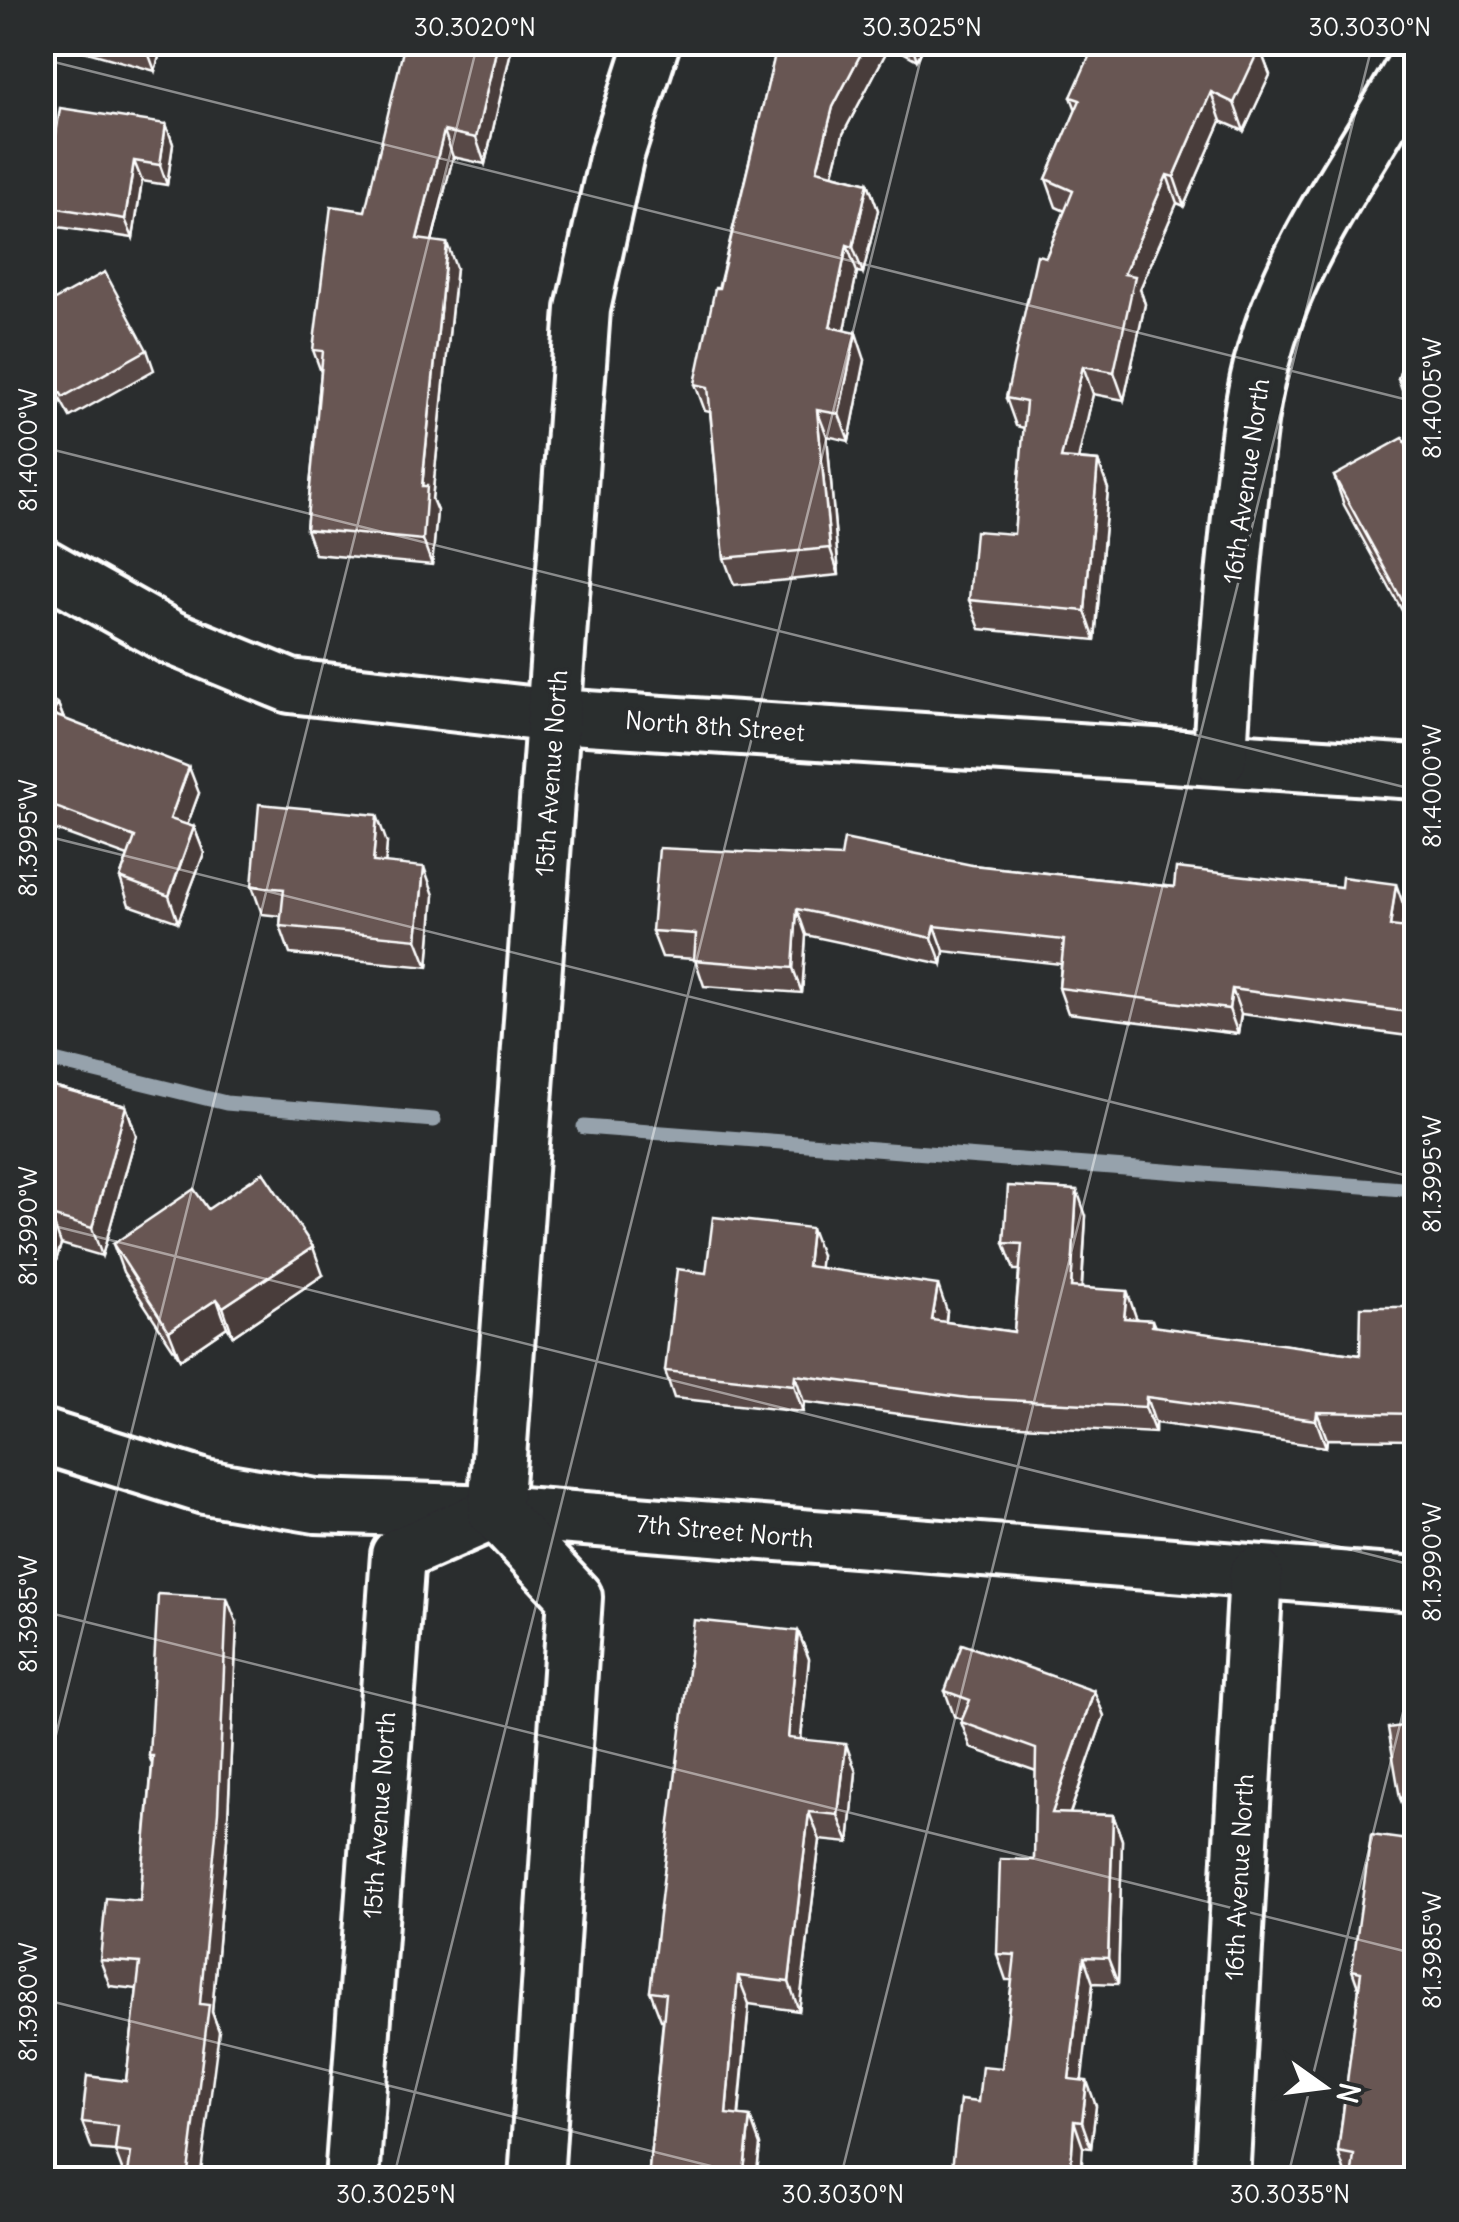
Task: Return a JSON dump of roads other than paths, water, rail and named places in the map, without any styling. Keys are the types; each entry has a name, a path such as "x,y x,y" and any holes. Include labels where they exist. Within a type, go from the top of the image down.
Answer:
{"street":[{"name":"15th Avenue North","path":"352,2180 398,1555 495,1512 583,308 617,154 653,42"},
{"name":"16th Avenue North","path":"1220,758 1224,647 1250,424 1265,349 1304,255 1347,175 1410,89"},
{"name":"North 8th Street","path":"42,565 170,637 290,686 556,716 1416,772"},
{"name":"7th Street North","path":"42,1436 205,1487 316,1506 495,1512 1416,1584"},
{"path":"495,1512 576,1597 536,2180"},
{"name":"16th Avenue North","path":"1222,2180 1256,1574"}],"waterway":[{"path":"42,1058 226,1103 434,1120"},
{"path":"584,1127 1416,1190"}]}
